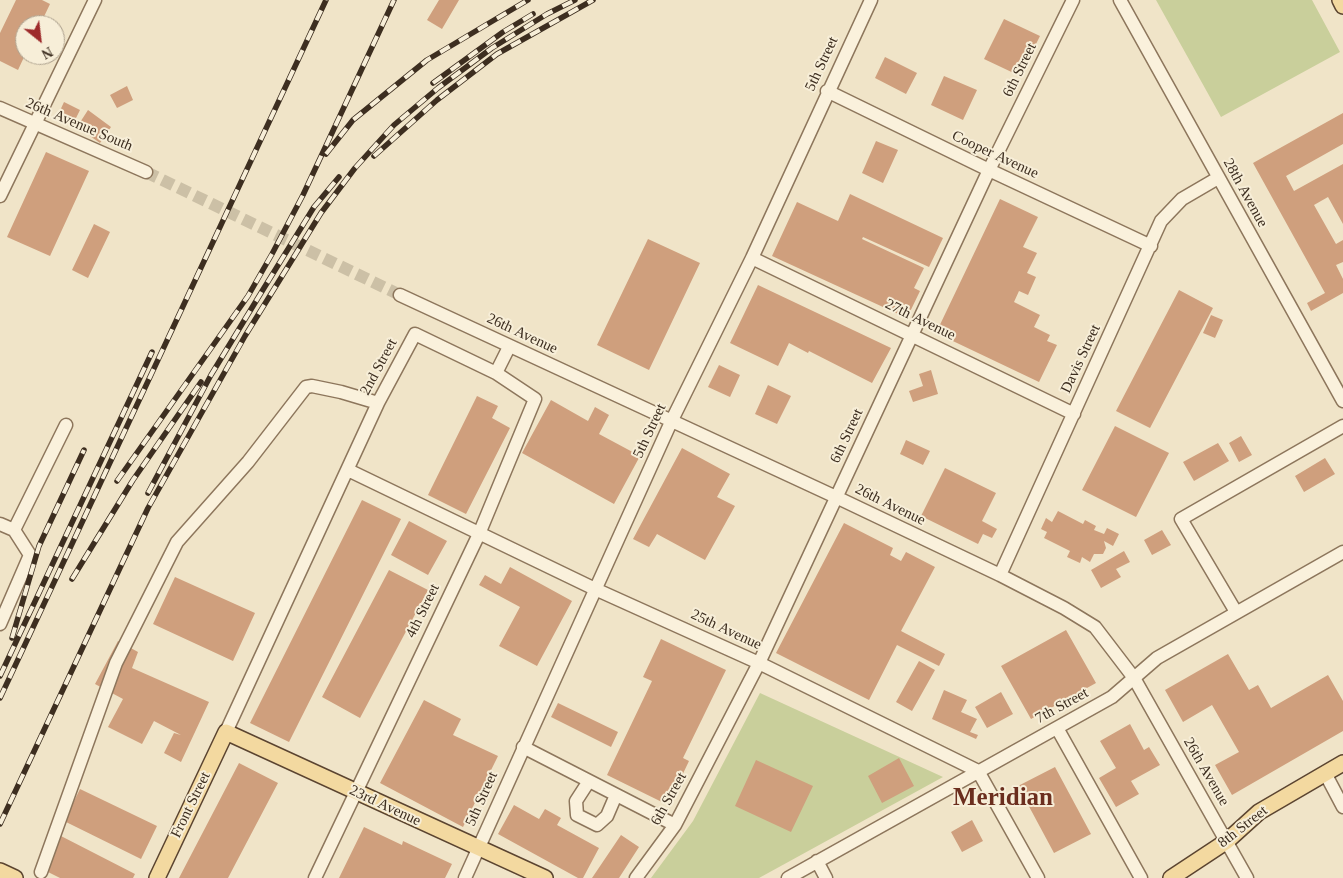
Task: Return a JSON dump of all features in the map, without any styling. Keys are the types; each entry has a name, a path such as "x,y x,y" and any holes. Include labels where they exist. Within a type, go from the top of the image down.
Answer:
{"main road":[{"path":"1340,0 1343,6"},
{"name":"23rd Avenue","path":"226,732 477,849 545,878"},
{"name":"Front Street","path":"157,878 226,732"},
{"name":"8th Street","path":"1171,878 1227,841 1260,812 1343,763"},
{"path":"0,871 15,878"}],"street":[{"path":"0,196 95,0"},
{"name":"5th Street","path":"465,878 671,422 752,258 827,91 871,0"},
{"name":"6th Street","path":"636,878 675,825 759,663 989,170 1072,0"},
{"name":"28th Avenue","path":"1120,0 1343,401"},
{"name":"Cooper Avenue","path":"827,91 1151,246"},
{"name":"26th Avenue South","path":"0,108 146,172"},
{"name":"Davis Street","path":"1000,576 1161,221 1182,199 1218,178"},
{"name":"27th Avenue","path":"752,258 1074,414"},
{"name":"26th Avenue","path":"400,295 836,497 1064,608 1095,627 1134,678 1247,878"},
{"name":"2nd Street","path":"226,732 378,403 415,334 496,373"},
{"path":"496,373 509,347"},
{"name":"4th Street","path":"315,878 479,534 535,399 496,373"},
{"path":"41,872 116,663 177,542 248,462 306,387 312,386 342,392 378,403"},
{"path":"14,530 66,425"},
{"path":"1236,612 1182,518 1343,426"},
{"name":"25th Avenue","path":"348,470 595,589 759,663 978,771"},
{"path":"0,524 14,530 30,555 0,624"},
{"name":"7th Street","path":"788,878 1112,697 1157,658 1343,552"},
{"path":"1057,728 1140,878"},
{"path":"523,747 675,825"},
{"path":"978,771 1038,878"},
{"path":"1324,773 1343,806"},
{"path":"589,781 576,801 578,814 597,825 607,816 616,794"},
{"path":"817,861 826,878"}],"green space":[{"path":"1156,0 1312,0 1340,52 1221,117"},
{"path":"760,693 943,777 759,878 651,878 693,821"}],"building":[{"path":"16,0 42,0 50,4 45,15 15,15 15,65 20,65 18,70 0,61 0,33"},
{"path":"439,0 459,0 442,29 427,20"},
{"path":"1004,19 1040,36 1020,76 984,59"},
{"path":"885,57 917,73 906,94 875,78"},
{"path":"944,76 977,90 963,120 931,105"},
{"path":"127,86 133,100 117,108 110,95"},
{"path":"64,102 80,110 73,124 57,117"},
{"path":"88,110 111,127 100,143 77,127"},
{"path":"1343,113 1343,144 1286,176 1294,191 1343,164 1343,224 1328,197 1314,205 1336,244 1343,240 1343,262 1336,265 1343,279 1343,293 1311,311 1307,303 1325,293 1253,163"},
{"path":"876,141 898,150 883,183 862,173"},
{"path":"46,152 89,171 50,256 7,237"},
{"path":"850,194 943,238 929,267 863,237 862,239 924,268 914,288 920,291 907,318 772,256 797,202 838,221"},
{"path":"1000,199 1038,217 1023,247 1037,253 1027,273 1036,277 1028,295 1019,291 1014,302 1040,315 1034,327 1050,335 1047,341 1057,345 1039,382 936,333"},
{"path":"94,224 110,232 88,278 72,270"},
{"path":"648,239 700,263 649,370 597,345"},
{"path":"758,285 891,348 872,383 789,343 778,366 730,343"},
{"path":"1179,290 1213,308 1150,428 1116,411"},
{"path":"1211,315 1223,320 1215,338 1203,333"},
{"path":"719,365 740,375 730,397 708,387"},
{"path":"931,370 938,394 913,402 909,391 923,386 919,374"},
{"path":"768,385 791,396 777,424 755,414"},
{"path":"477,396 498,406 492,418 510,428 466,514 428,495"},
{"path":"551,400 588,421 595,407 609,415 599,434 640,456 614,504 522,453"},
{"path":"1115,426 1169,453 1136,517 1082,490"},
{"path":"1241,436 1252,455 1239,462 1229,443"},
{"path":"906,440 930,451 923,465 900,454"},
{"path":"1218,443 1229,461 1194,481 1183,462"},
{"path":"682,448 730,474 717,497 735,506 705,560 657,534 649,547 633,539"},
{"path":"1325,458 1335,474 1304,492 1295,476"},
{"path":"945,468 996,493 982,521 997,529 992,538 983,534 978,544 921,516"},
{"path":"362,500 401,519 289,742 250,723"},
{"path":"1058,511 1083,524 1085,520 1096,526 1094,530 1104,534 1107,528 1119,534 1113,546 1104,541 1106,548 1103,554 1094,554 1090,562 1082,557 1080,563 1067,557 1070,551 1044,538 1047,532 1041,529 1046,518 1052,522"},
{"path":"409,521 447,541 428,575 391,555"},
{"path":"844,523 893,548 890,555 901,561 906,552 935,567 901,631 945,654 939,666 897,645 869,700 776,653"},
{"path":"1162,530 1171,545 1152,555 1144,540"},
{"path":"1124,551 1130,562 1116,569 1121,577 1101,588 1091,570"},
{"path":"510,567 572,601 537,666 499,646 520,607 479,585 485,575 501,584"},
{"path":"389,570 428,590 360,718 322,697"},
{"path":"175,577 255,613 233,661 153,624"},
{"path":"1066,630 1096,683 1031,719 1001,666"},
{"path":"661,639 726,670 683,758 689,761 668,805 607,775 652,681 643,677"},
{"path":"118,641 138,652 132,668 209,702 181,762 164,753 174,733 181,735 154,721 142,744 108,727 123,699 95,684"},
{"path":"1228,654 1249,690 1258,685 1271,708 1328,675 1343,701 1343,731 1232,795 1215,765 1239,752 1212,705 1183,722 1165,690"},
{"path":"919,661 935,670 912,711 896,702"},
{"path":"944,690 967,700 961,712 977,719 970,732 978,735 976,739 932,719"},
{"path":"1001,692 1013,714 987,728 975,707"},
{"path":"424,700 461,719 453,735 498,756 463,827 380,783"},
{"path":"558,703 618,732 611,747 551,717"},
{"path":"1130,724 1144,750 1149,747 1160,765 1131,781 1139,794 1116,807 1099,778 1116,768 1100,741"},
{"path":"899,758 914,786 882,803 868,776"},
{"path":"756,760 813,786 791,832 735,806"},
{"path":"239,763 278,783 228,878 179,878"},
{"path":"1055,767 1091,834 1054,853 1018,786"},
{"path":"80,789 157,826 141,859 64,821"},
{"path":"514,805 539,819 545,809 561,818 557,825 599,848 583,878 578,878 498,834"},
{"path":"972,820 983,841 962,852 951,832"},
{"path":"364,827 402,845 403,841 452,864 445,878 339,878"},
{"path":"59,835 135,874 133,878 60,878 42,869"},
{"path":"621,835 639,847 619,878 592,878"}],"tunnel":[{"path":"146,172 400,295"}],"railway":[{"path":"0,698 326,0"},
{"path":"117,481 248,296 303,195 394,0"},
{"path":"326,154 353,120 427,60 528,0"},
{"path":"0,824 148,508 245,336 321,213 355,168 394,125 438,88 492,48 547,14 575,0"},
{"path":"374,156 437,100 497,54 593,0"},
{"path":"433,83 503,32 533,14"},
{"path":"148,493 211,375 314,207 339,177"},
{"path":"0,676 152,352"},
{"path":"72,579 133,480 201,382"},
{"path":"12,638 39,546 84,450"}],"district":[{"name":"Meridian","path":"1003,799"}]}
